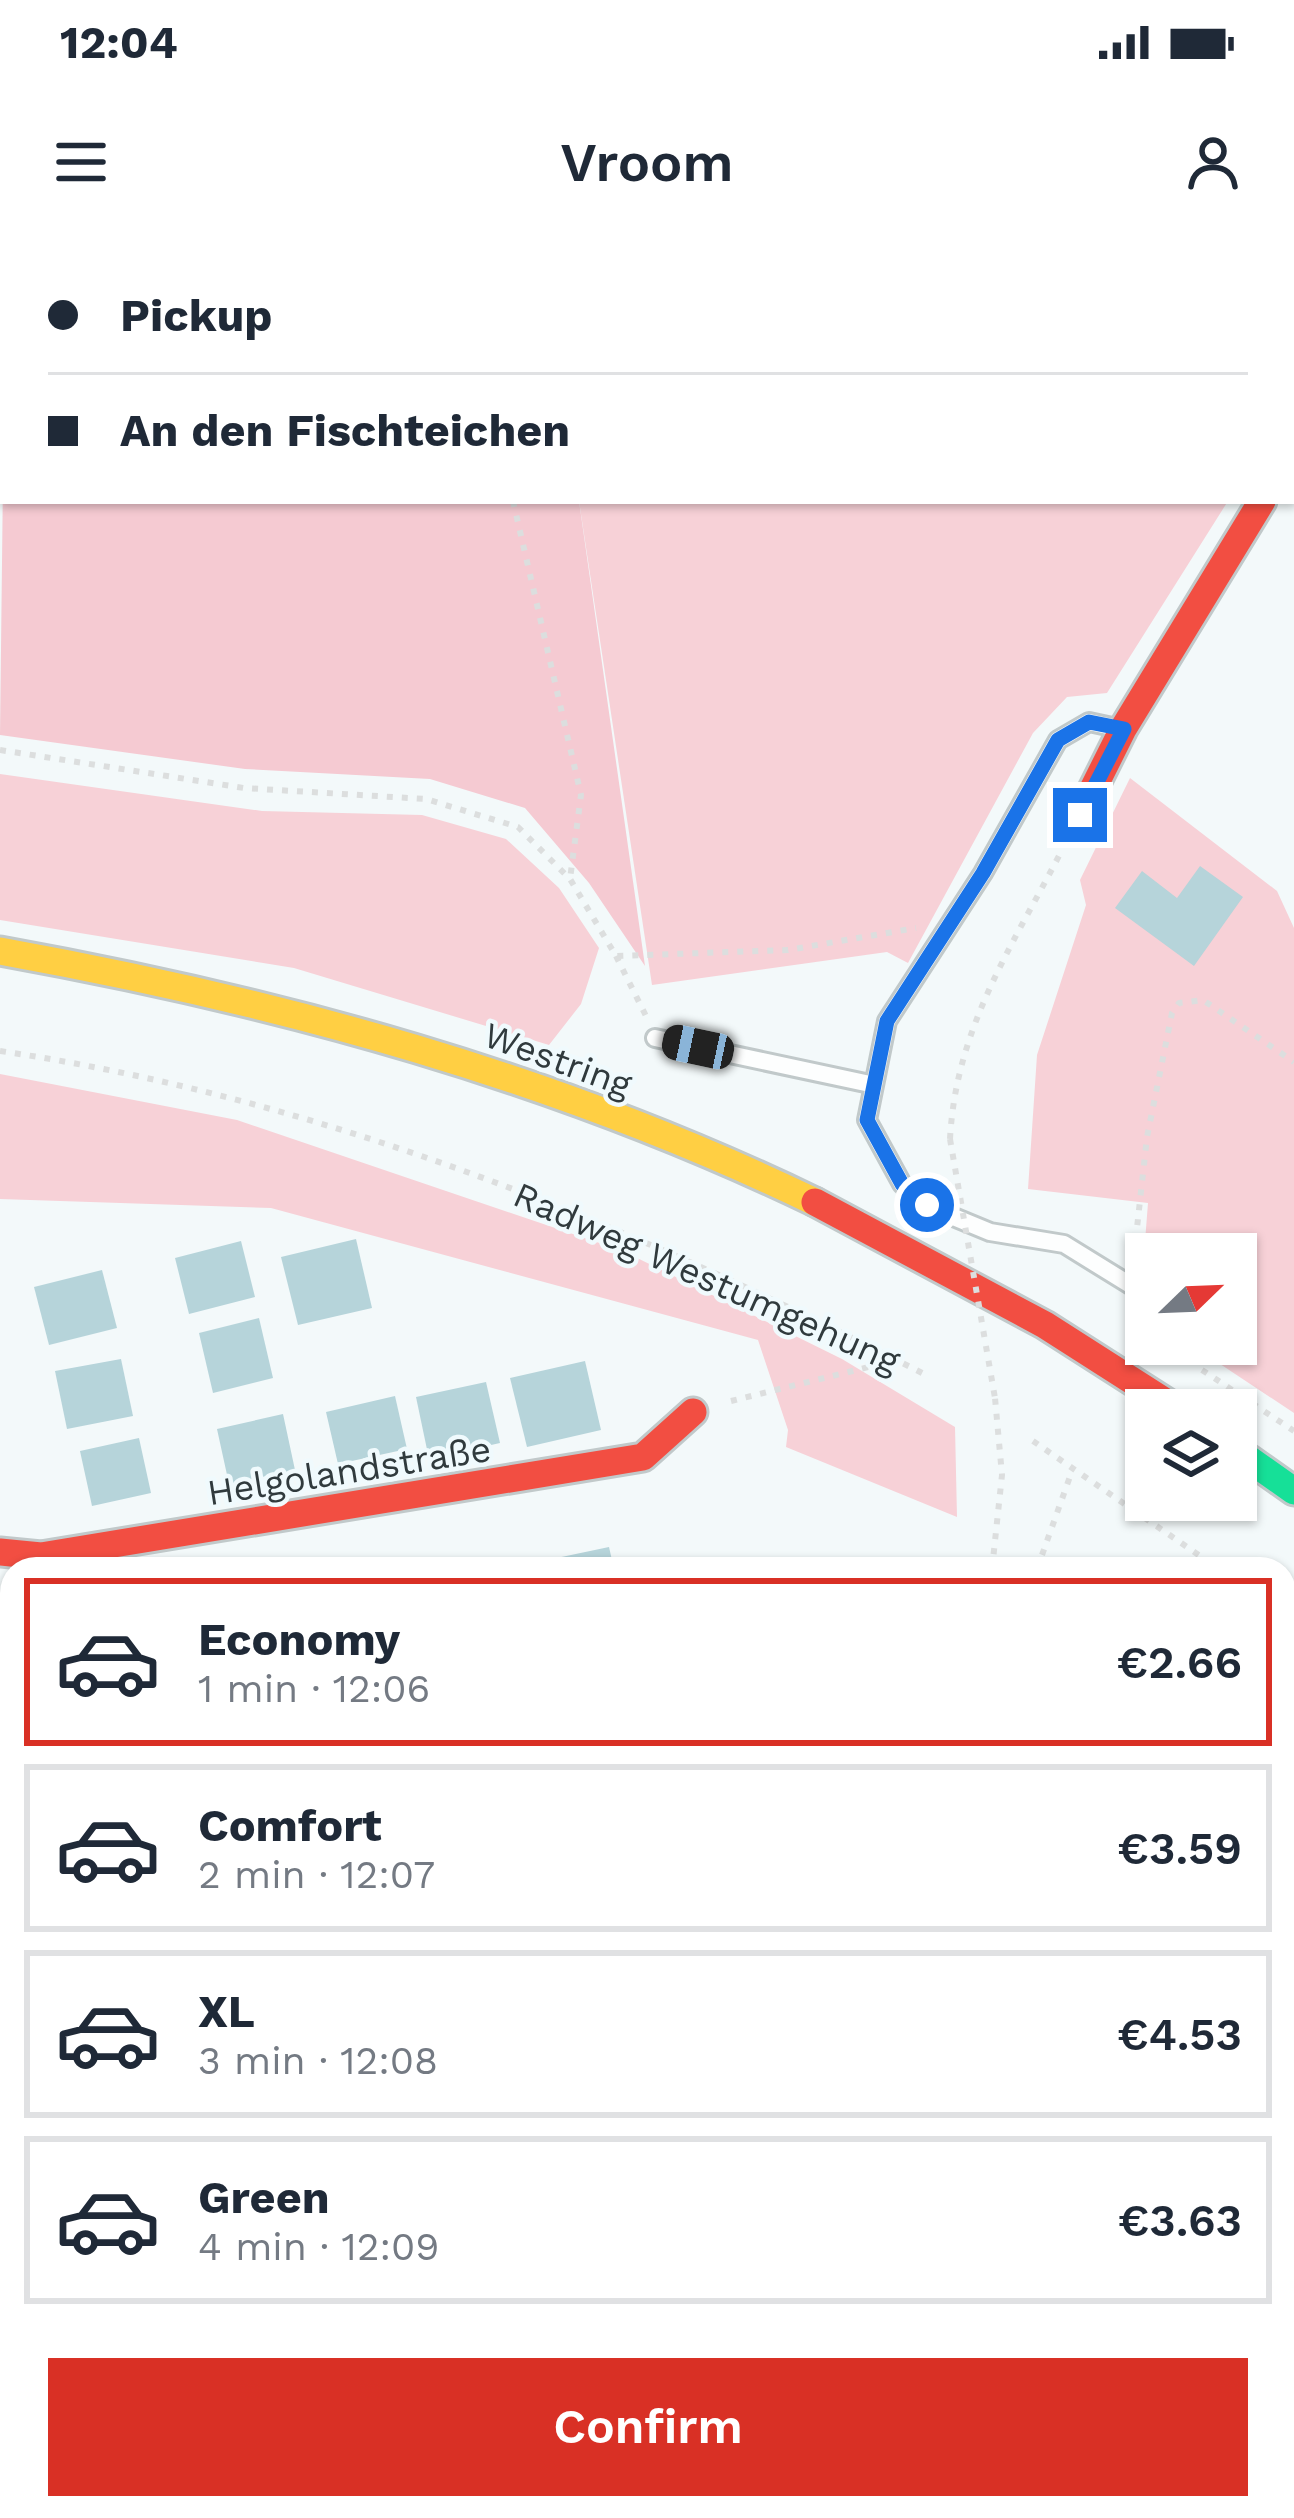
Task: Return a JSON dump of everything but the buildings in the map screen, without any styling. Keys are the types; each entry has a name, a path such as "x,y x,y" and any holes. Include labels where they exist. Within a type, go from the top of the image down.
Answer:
{"main road":[{"path":"1080,815 1124,729 1260,504"},
{"name":"Westring","path":"0,951 268,1006 444,1056 585,1106 737,1168 871,1231 995,1298 1144,1389"},
{"name":"Helgolandstraße","path":"0,1552 41,1556 643,1456 693,1412"},
{"path":"1257,1465 1294,1492"}],"lane":[{"path":"1124,729 1089,722 1058,740 954,918 887,1021 870,1084 867,1120 881,1154 902,1184 927,1205 989,1232 1064,1244 1125,1282"},
{"path":"655,1038 870,1084"}],"path":[{"path":"515,504 581,795 570,879"},
{"path":"0,751 244,788 426,800 518,827 570,879 616,956 655,1038"},
{"path":"993,1557 1001,1475 995,1398 950,1139 953,1084 967,1034 1080,815"},
{"path":"616,956 788,950 954,918"},
{"path":"1135,1233 1147,1137 1179,1003 1203,1000 1294,1062"},
{"name":"Radweg Westumgehung","path":"0,1051 294,1116 561,1204 928,1376"},
{"path":"693,1412 897,1360"},
{"path":"1195,1365 1294,1431"},
{"path":"1033,1441 1201,1557"},
{"path":"1041,1557 1072,1470"}],"shaded area":[{"path":"3,504 579,504 645,966 589,883 525,808 430,779 245,769 0,735"},
{"path":"579,504 1226,504 1107,693 1067,697 1033,733 908,963 887,952 652,985"},
{"path":"0,774 262,811 422,815 506,839 559,888 599,948 581,1004 549,1045 294,968 0,920"},
{"path":"1130,778 1277,891 1294,928 1294,1413 1222,1365 1257,1365 1257,1233 1146,1233 1148,1203 1028,1189 1037,1055 1086,905 1080,880"},
{"path":"0,1074 237,1120 623,1251 842,1359 955,1427 957,1517 786,1447 788,1430 758,1340 271,1208 0,1199"}],"traffic: fast":[{"path":"1257,1465 1294,1491"}],"traffic: slow":[{"path":"0,951 210,994 416,1049 618,1117 815,1202"}],"traffic: jam":[{"path":"1080,815 1123,729 1260,504"},
{"path":"815,1202 1045,1325 1145,1389"},
{"path":"0,1552 41,1556 643,1457 693,1412"}],"route":[{"path":"927,1205 902,1184 881,1154 867,1120 870,1084 887,1021 983,873 1058,740 1089,722 1124,729 1080,815"}]}
